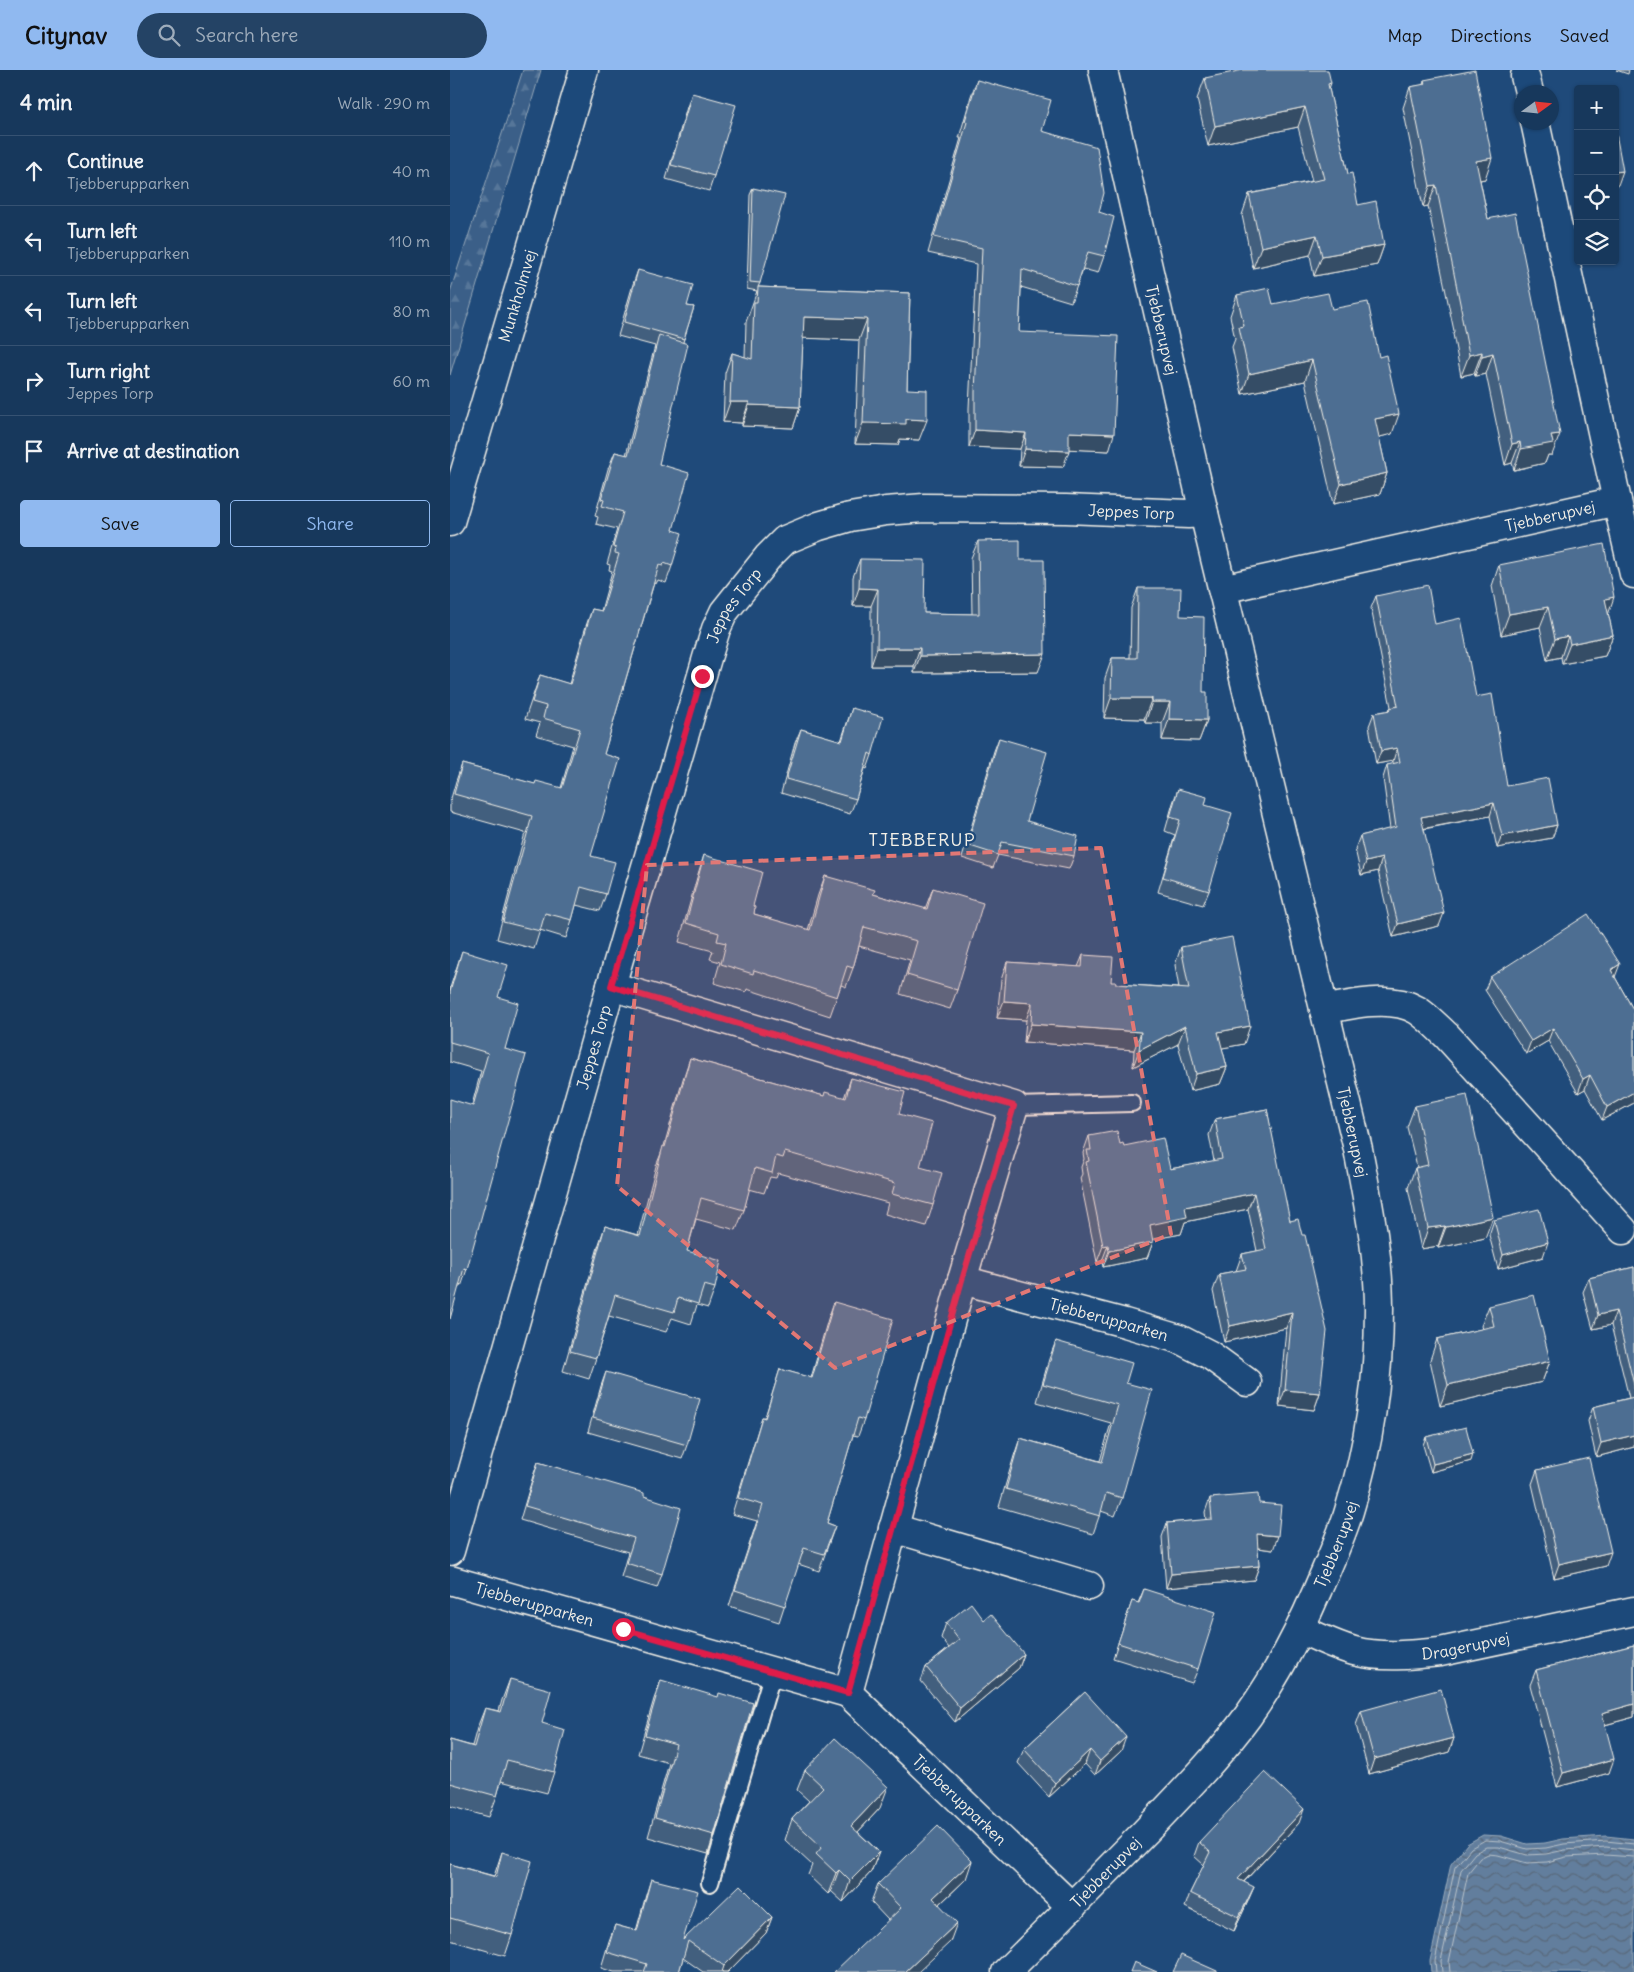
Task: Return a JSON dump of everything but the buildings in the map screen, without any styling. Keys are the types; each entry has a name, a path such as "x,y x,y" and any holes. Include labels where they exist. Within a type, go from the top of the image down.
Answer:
{"street":[{"name":"Munkholmvej","path":"450,522 584,70"},
{"name":"Tjebberupvej","path":"1006,1972 1072,1907 1213,1758 1247,1716 1268,1686 1300,1629 1349,1512 1362,1463 1378,1346 1377,1265 1372,1225 1358,1149 1204,513 1103,70"},
{"name":"Tjebberupvej","path":"1222,589 1617,501 1537,130"},
{"path":"1617,501 1634,574"},
{"name":"Jeppes Torp","path":"450,1550 611,986 716,629 736,596 785,540 819,526 850,517 886,511 924,508 1066,509 1204,513"},
{"path":"611,986 1014,1106 962,1280 848,1693"},
{"path":"1324,1010 1382,1002 1415,1009 1428,1018 1447,1036 1623,1230"},
{"name":"Tjebberupparken","path":"962,1280 1125,1322 1179,1339 1210,1355 1247,1382"},
{"path":"893,1528 1089,1586"},
{"name":"Tjebberupparken","path":"450,1580 848,1693 1072,1907"},
{"name":"Dragerupvej","path":"1300,1629 1355,1651 1387,1654 1424,1654 1634,1611"}],"lane":[{"path":"1014,1106 1132,1103"},
{"path":"710,1883 773,1672"}],"highlighted area":[{"path":"1101,848 1171,1234 835,1368 617,1186 647,865"}],"green space":[{"path":"523,70 541,70 450,375 450,292"}],"water":[{"path":"1483,1835 1501,1836 1527,1844 1606,1836 1634,1839 1634,1972 1431,1972 1430,1961 1451,1864 1467,1844"}],"district":[{"name":"TJEBBERUP","path":"922,840"}],"route":[{"path":"623,1629 848,1693 962,1280 1014,1106 611,986 702,676"}]}
